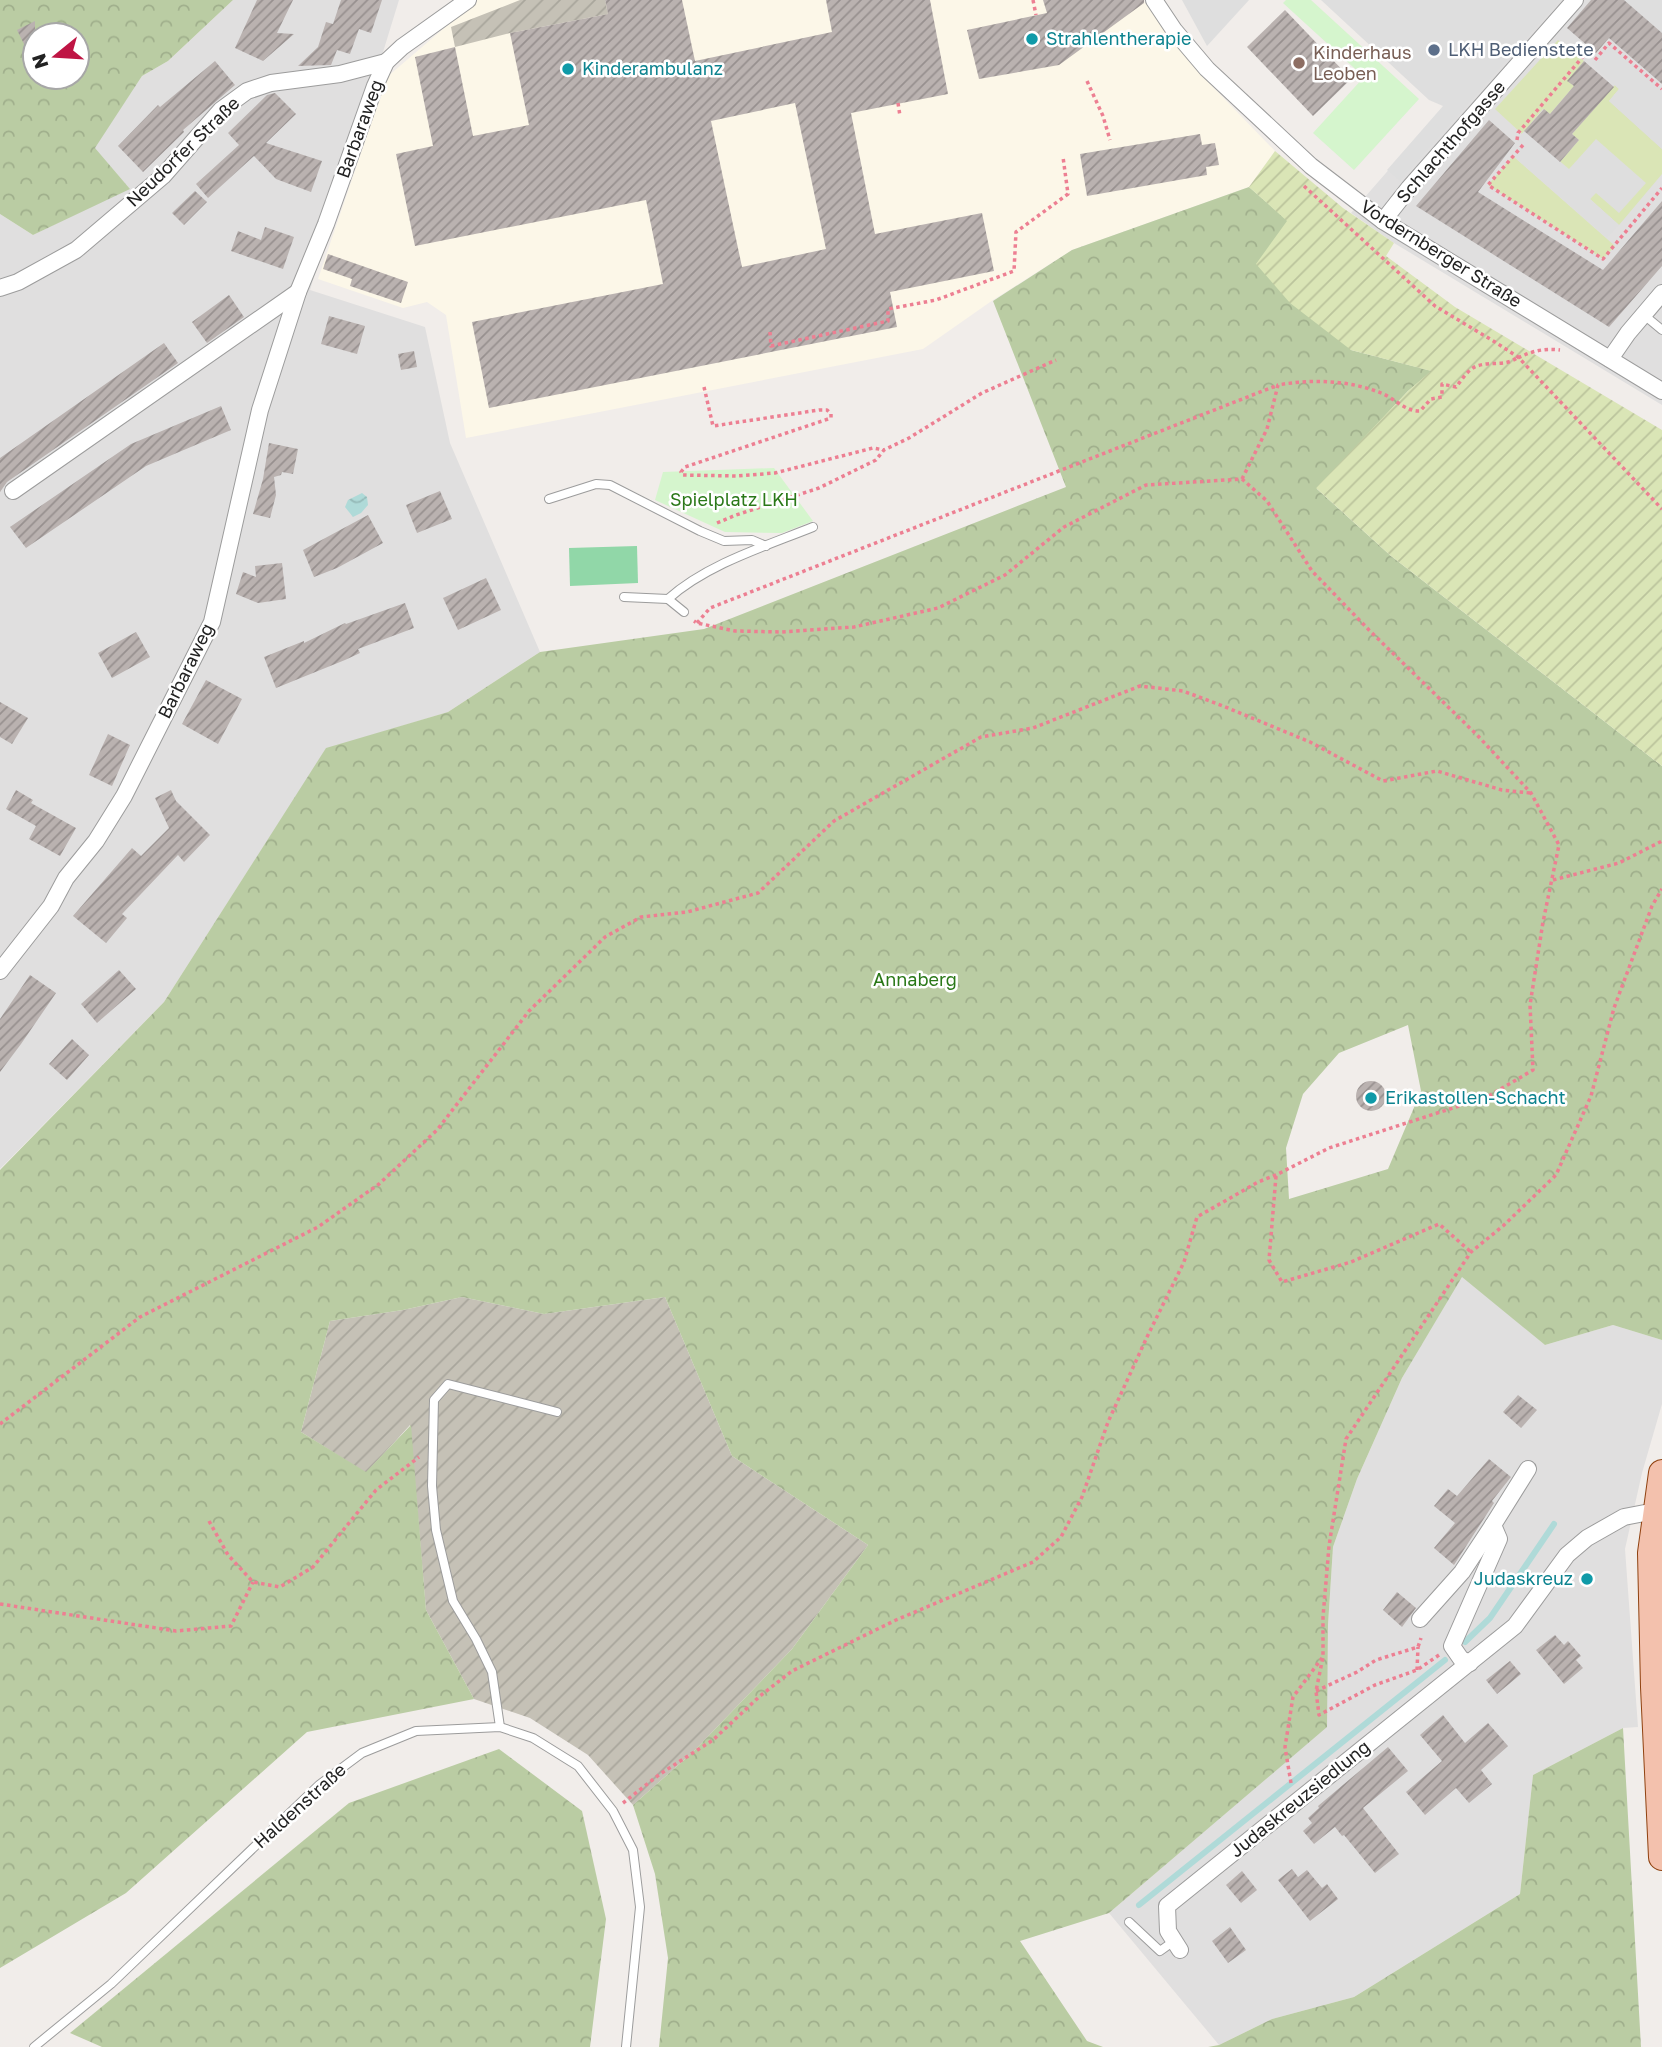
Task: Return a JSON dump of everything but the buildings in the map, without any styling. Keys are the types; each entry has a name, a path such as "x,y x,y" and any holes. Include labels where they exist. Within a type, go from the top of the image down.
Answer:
{"main road":[{"path":"1662,1473 1651,1553 1651,1617 1662,1857"}],"street":[{"name":"Barbaraweg","path":"0,971 51,906 66,878 96,841 124,796 212,622 260,410 298,292 386,62 402,47 468,0"},
{"name":"Vordernberger Straße","path":"1154,0 1174,30 1207,69 1311,166 1383,221 1662,391"},
{"name":"Schlachthofgasse","path":"1383,221 1575,0"},
{"name":"Neudorfer Straße","path":"0,288 18,282 76,250 163,176 221,110 247,91 271,83 340,74 386,62"},
{"path":"0,298 18,282"},
{"path":"13,491 298,292"},
{"path":"1610,359 1662,293"},
{"name":"Judaskreuzsiedlung","path":"1420,1619 1462,1572 1528,1469"},
{"name":"Judaskreuzsiedlung","path":"1177,1945 1168,1931 1167,1906 1461,1656 1515,1626 1567,1555 1587,1538 1624,1517 1656,1511"},
{"name":"Judaskreuzsiedlung","path":"1461,1656 1499,1539 1493,1525"}],"lane":[{"path":"1644,315 1662,330"},
{"path":"549,499 596,484 610,485 724,541 752,540 766,546"},
{"path":"668,598 684,584 814,527"},
{"path":"624,597 668,598 684,611"},
{"path":"500,1727 492,1672 453,1601 436,1530 432,1448 434,1400 448,1384 557,1412"},
{"name":"Haldenstraße","path":"34,2047 111,1984 319,1785 362,1753 416,1731 500,1727 533,1738 578,1766 613,1811 633,1850 640,1907 626,2047"},
{"path":"1129,1922 1160,1951 1177,1945"}],"path":[{"path":"1033,0 1036,15"},
{"path":"1595,61 1609,43 1662,89"},
{"path":"1517,140 1518,133 1586,53"},
{"path":"1087,81 1110,139"},
{"path":"898,103 900,116"},
{"path":"1523,145 1488,186 1603,259 1662,188"},
{"path":"770,332 771,346 888,321 888,309 936,300 1014,271 1016,232 1068,194 1063,158"},
{"path":"1300,180 1435,306 1518,358 1662,509"},
{"path":"697,623 710,608 1278,384 1299,381 1348,383 1382,393 1414,411 1420,411 1431,399 1442,397 1442,384 1456,387 1477,366 1512,362 1518,358"},
{"path":"699,531 736,515 820,488 876,460 884,450 909,438 982,393 1056,360"},
{"path":"1242,479 1267,429 1278,384"},
{"path":"704,387 713,426 819,410 827,410 831,418 685,467 681,472 683,475 736,476 775,473 873,448 884,450"},
{"path":"613,1811 660,1774 713,1740 760,1696 792,1671 896,1620 1034,1562 1061,1537 1083,1497 1108,1422 1185,1262 1197,1217 1258,1182 1329,1148 1487,1097 1533,1070 1530,1005 1559,845 1531,793 1478,736 1312,571 1267,500 1242,479 1146,485 1064,527 1005,575 938,608 854,627 782,632 735,631 697,623 684,611"},
{"path":"0,1424 139,1317 318,1227 379,1184 437,1130 529,1011 605,937 641,917 687,912 758,893 834,821 981,737 1033,728 1140,686 1183,691 1223,706 1310,742 1383,781 1437,771 1502,789 1531,793"},
{"path":"1552,880 1619,863 1662,841"},
{"path":"1461,1656 1375,1685 1319,1715 1316,1691 1323,1657 1323,1616 1329,1546 1346,1439 1471,1252 1503,1226 1556,1175 1591,1096 1614,1008 1652,906 1662,889"},
{"path":"1276,1175 1269,1260 1282,1282 1351,1262 1439,1224 1471,1252"},
{"path":"209,1521 228,1555 253,1582 280,1587 313,1567 376,1490 432,1448"},
{"path":"0,1604 176,1631 231,1626 253,1582"},
{"path":"1417,1670 1418,1647 1426,1625 1420,1619"},
{"path":"1316,1691 1376,1660 1418,1647"},
{"path":"1290,1780 1285,1747 1293,1697 1323,1657"}],"shaded area":[{"path":"233,0 399,0 310,290 425,327 450,443 540,652 448,712 326,749 164,1002 0,1169 0,214 33,235 129,188 94,148 142,76 168,61"},
{"path":"477,0 1143,0 1210,84 1275,151 1249,187 1072,250 923,349 466,438 446,315 427,302 403,308 318,279 387,77"},
{"path":"520,0 605,0 608,14 455,47 451,27"},
{"path":"1182,0 1249,0 1207,46"},
{"name":"LKH Bedienstete","path":"1321,0 1560,0 1400,181 1387,170 1443,106 1429,100"},
{"path":"1537,0 1662,0 1662,405 1394,243 1351,213"},
{"path":"1624,0 1662,0 1662,33"},
{"path":"1609,43 1662,89 1662,149 1609,101 1619,89 1592,64"},
{"path":"1524,131 1569,169 1596,139 1646,183 1619,213 1596,193 1590,199 1619,225 1607,238 1513,156 1523,145 1517,140"},
{"path":"1462,1276 1545,1345 1613,1325 1662,1340 1662,1404 1642,1473 1625,1549 1638,1727 1623,1728 1533,1775 1520,1894 1354,1997 1272,2019 1219,2045 1109,1913 1326,1727 1333,1547 1357,1479 1402,1378"},
{"path":"462,1297 544,1314 665,1297 732,1456 868,1545 792,1649 693,1752 633,1805 588,1755 530,1718 474,1699 426,1610 410,1425 366,1473 301,1432 330,1321 403,1310"}],"green space":[{"path":"0,0 233,0 168,61 142,76 95,148 130,189 33,235 0,214"},
{"path":"1286,0 1311,0 1419,99 1354,170 1313,133 1364,77 1283,3"},
{"path":"1558,40 1584,61 1568,81 1574,86 1550,114 1543,109 1522,134 1495,109"},
{"path":"1615,85 1619,89 1609,101 1662,149 1662,174 1619,225 1590,199 1595,193 1560,162 1579,140 1572,134"},
{"path":"1275,151 1343,208 1394,243 1386,256 1455,307 1662,430 1662,766 1391,556 1316,488 1408,391 1431,371 1351,350 1290,303 1256,264 1287,221 1249,187"},
{"path":"1513,156 1615,246 1603,259 1488,185"},
{"name":"Annaberg","path":"1249,187 1288,221 1351,350 1432,371 1408,391 1317,489 1391,556 1662,766 1662,1340 1613,1325 1545,1345 1462,1277 1402,1378 1357,1479 1333,1547 1328,1625 1327,1727 1109,1913 1020,1941 1087,2041 1103,2047 659,2047 668,1958 655,1874 633,1805 693,1752 792,1649 868,1545 732,1456 665,1297 544,1314 462,1297 403,1310 330,1321 301,1432 366,1472 411,1425 426,1610 474,1699 307,1732 126,1893 0,1968 0,1170 164,1002 326,748 448,712 540,652 704,629 1066,487 993,301 1072,250","holes":["1408,1025 1421,1091 1388,1169 1289,1199 1286,1148 1303,1094 1339,1053"]},
{"name":"Spielplatz LKH","path":"774,468 813,521 782,533 725,532 655,500 663,472"},
{"path":"637,546 638,583 570,586 569,548"},
{"path":"1623,1728 1641,2047 1208,2047 1219,2045 1272,2019 1354,1997 1520,1894 1533,1775"},
{"path":"499,1749 582,1811 606,1919 590,2047 102,2047 70,2033 349,1803"}],"water":[{"path":"362,493 367,497 368,505 353,517 345,507 348,500"}],"waterway":[{"path":"1465,1642 1490,1618 1554,1524"},
{"path":"1139,1905 1445,1660"}],"place":[{"name":"Strahlentherapie","path":"1032,39"},
{"name":"LKH Bedienstete","path":"1434,50"},
{"name":"Kinderhaus Leoben","path":"1299,63"},
{"name":"Kinderambulanz","path":"568,69"},
{"name":"Erikastollen-Schacht","path":"1371,1098"},
{"name":"Judaskreuz","path":"1587,1579"}]}
